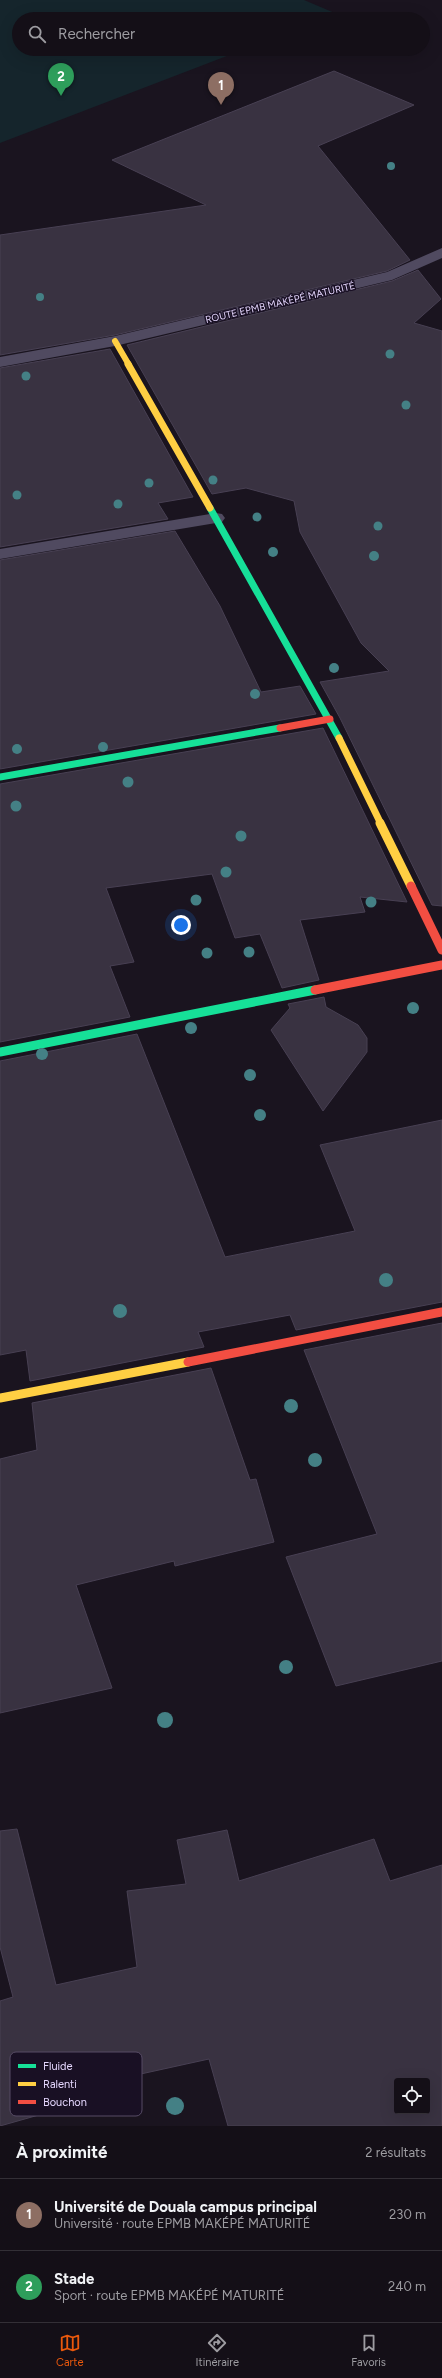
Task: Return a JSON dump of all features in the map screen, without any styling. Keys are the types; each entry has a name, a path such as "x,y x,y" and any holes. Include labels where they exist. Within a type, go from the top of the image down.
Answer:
{"street":[{"name":"ROUTE EPMB MAKÉPÉ MATURITÉ","path":"0,362 115,341 392,275 442,252"},
{"path":"115,341 330,719 442,950"},
{"path":"0,554 216,518"},
{"path":"0,776 330,719"},
{"path":"0,1052 442,964"},
{"path":"0,1398 442,1312"}],"shaded area":[{"path":"0,0 304,0 332,12 12,12 12,56 227,56 0,143"}],"building":[{"path":"334,71 414,105 318,146 410,260 387,271 115,335 0,355 0,235 206,205 112,160"},
{"path":"418,270 441,299 414,323 442,331 442,906 432,905 340,718 320,682 389,671 361,643 300,532 294,501 246,488 212,494 127,345 392,281"},
{"path":"110,349 193,497 158,503 168,519 0,547 0,368"},
{"path":"175,531 220,606 261,692 300,686 316,714 0,769 0,560"},
{"path":"323,728 407,902 360,897 365,912 300,920 319,980 282,988 260,934 235,938 212,874 106,888 134,962 110,966 130,1017 0,1042 0,784"},
{"path":"324,997 326,1007 358,1025 367,1038 367,1052 323,1111 271,1030 290,1008 288,1004"},
{"path":"137,1034 225,1257 355,1231 320,1145 442,1120 442,1302 296,1330 290,1315 198,1332 204,1347 30,1381 26,1350 0,1355 0,1061"},
{"path":"442,1323 442,1661 336,1686 286,1557 377,1534 304,1350"},
{"path":"211,1368 250,1480 256,1479 274,1542 175,1566 174,1561 76,1585 112,1688 0,1713 0,1459 37,1450 32,1403"},
{"path":"17,1829 56,1985 137,1967 127,1891 186,1884 177,1840 227,1830 239,1881 374,1839 390,1881 442,1865 442,2126 228,2126 209,2059 142,2074 142,2052 10,2052 10,2116 35,2116 0,2126 0,2001 13,1997 0,1947 0,1831"}],"traffic: fast":[{"path":"210,508 339,738"},
{"path":"0,777 280,728"},
{"path":"0,1052 315,990"}],"traffic: slow":[{"path":"115,341 210,508"},
{"path":"339,738 411,886"},
{"path":"0,1398 188,1362"}],"traffic: jam":[{"path":"280,728 330,719"},
{"path":"411,886 442,950"},
{"path":"315,990 442,965"},
{"path":"188,1362 442,1312"}],"place":[{"name":"Stade","path":"61,96"},
{"name":"Université de Douala campus principal","path":"221,105"}]}
